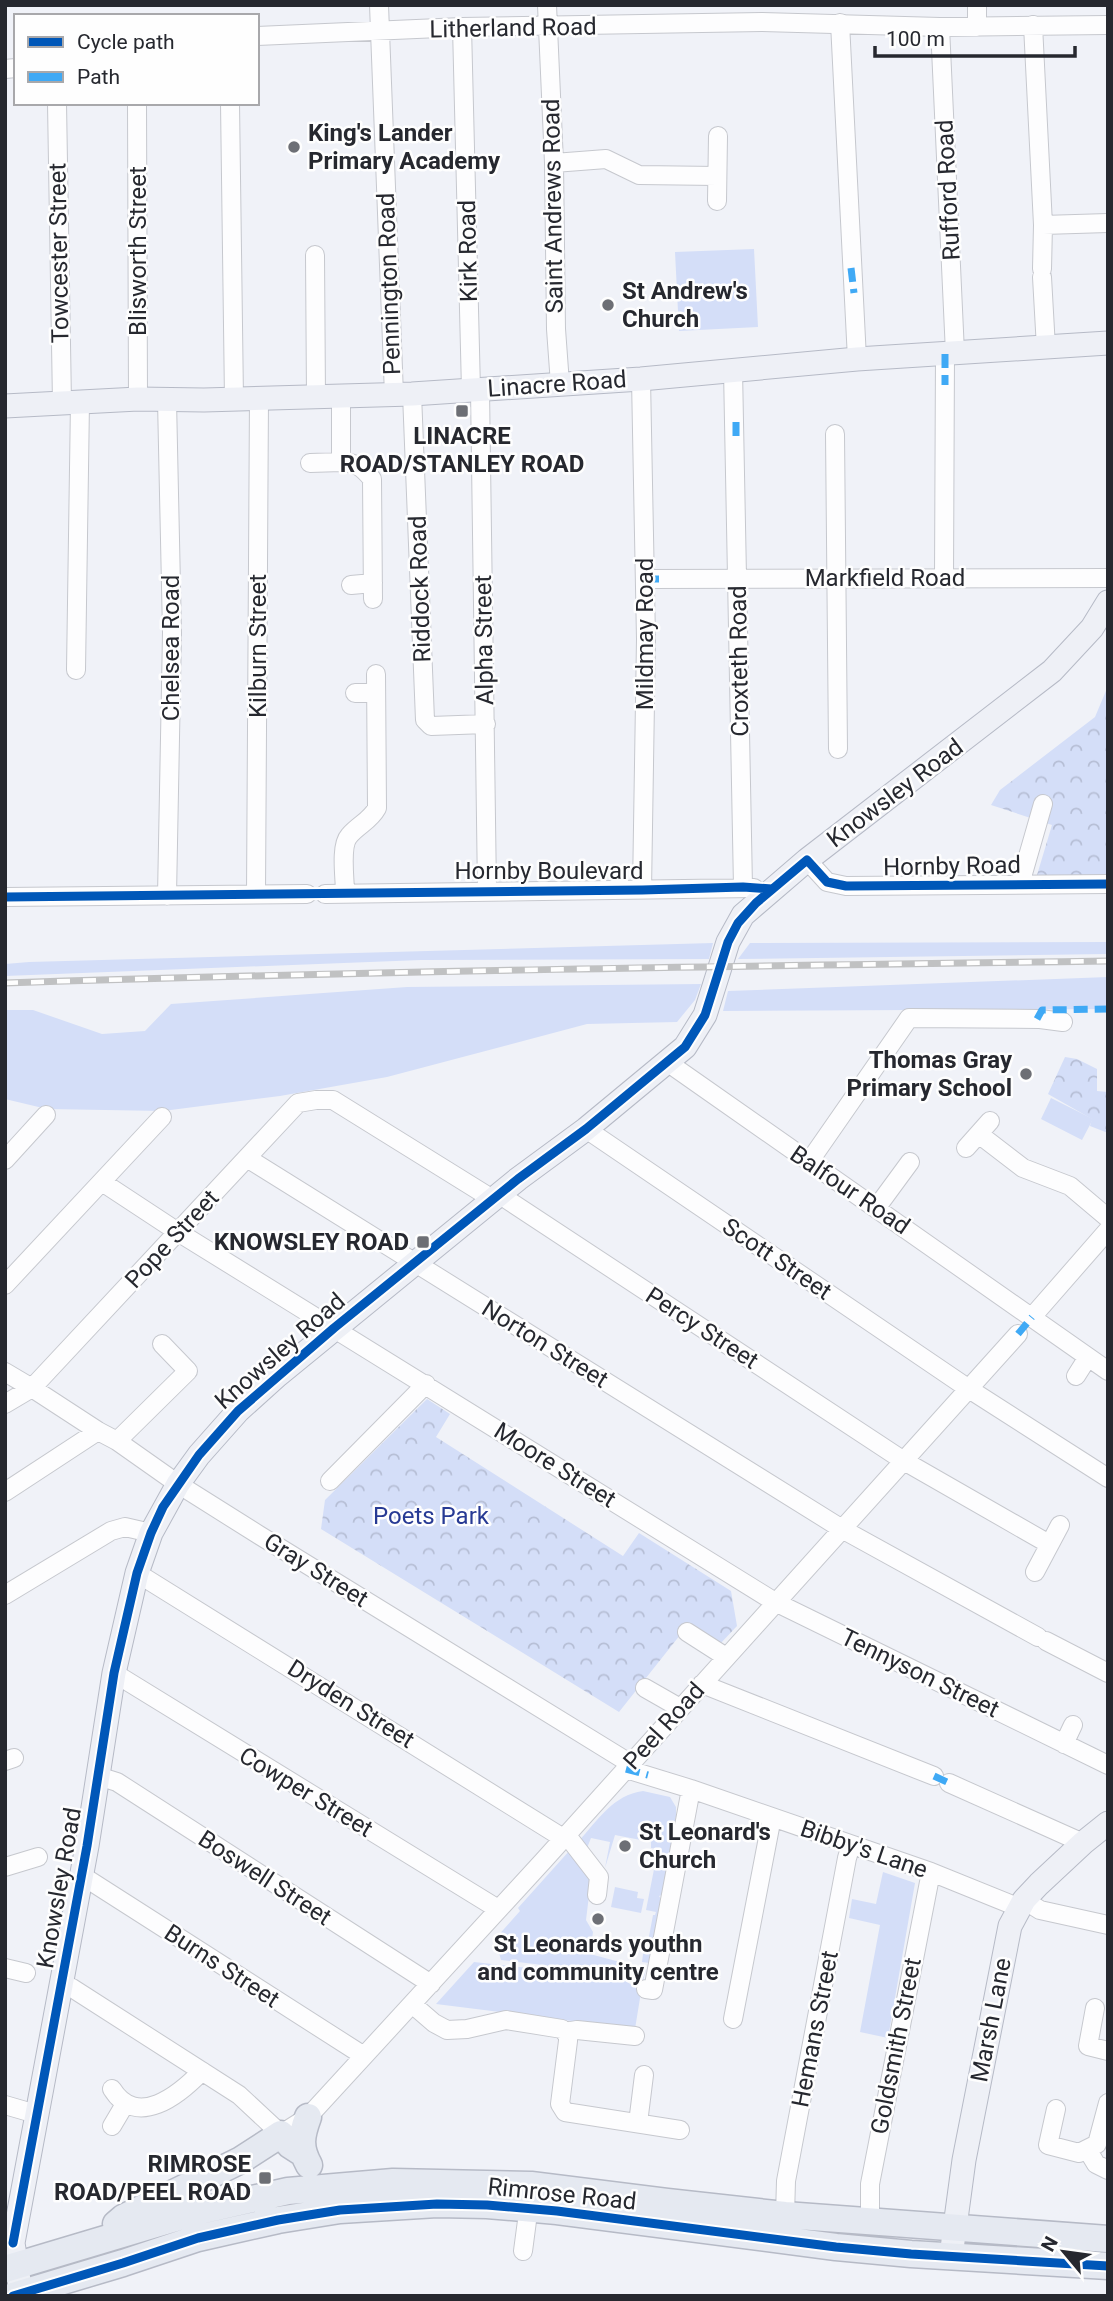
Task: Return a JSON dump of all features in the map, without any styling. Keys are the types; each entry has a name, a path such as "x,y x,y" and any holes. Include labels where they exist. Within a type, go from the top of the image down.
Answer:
{"highway":[{"path":"308,2117 301,2135 304,2154 314,2173 330,2186"},
{"path":"88,2244 123,2218 241,2160 281,2134 290,2145 304,2154"},
{"name":"Rimrose Road","path":"10,2268 199,2211 288,2191 393,2182 530,2196 667,2203 785,2215 1108,2239"},
{"name":"Rimrose Road","path":"17,2294 198,2238 278,2220 340,2210 437,2204 487,2205 530,2196 836,2247 1108,2266"}],"main road":[{"name":"Linacre Road","path":"5,406 138,399 167,401 403,395 642,379 857,359 1108,343"},
{"name":"Knowsley Road","path":"17,2294 10,2268 13,2243 81,1875 114,1673 137,1573 151,1533 178,1484 238,1411 334,1328 586,1129 685,1046 701,1025 732,932 743,915 807,860 1052,671 1092,628 1108,602"},
{"name":"Marsh Lane","path":"951,2256 964,2160 1010,1926 1022,1904 1083,1843 1108,1824"}],"street":[{"name":"Pennington Road","path":"379,5 403,395"},
{"name":"Saint Andrews Road","path":"547,5 554,163 556,329 560,384"},
{"path":"977,5 977,27"},
{"name":"Litherland Road","path":"259,36 462,27 548,27 762,14 840,23 940,27 1108,25"},
{"path":"840,23 857,359"},
{"path":"1033,25 1046,348"},
{"name":"Kirk Road","path":"462,27 476,390"},
{"name":"Rufford Road","path":"940,27 950,353 945,385 944,578"},
{"name":"Towcester Street","path":"57,105 71,402 76,670"},
{"name":"Blisworth Street","path":"137,105 138,399"},
{"path":"230,105 234,399"},
{"path":"717,201 718,136"},
{"path":"554,163 606,159 639,175 717,176"},
{"path":"1043,225 1108,223"},
{"path":"316,255 316,398"},
{"name":"Croxteth Road","path":"733,370 736,416 743,887"},
{"name":"Mildmay Road","path":"642,379 654,579 646,639 642,890"},
{"name":"Alpha Street","path":"476,390 486,724 486,891"},
{"name":"Riddock Road","path":"403,395 425,720 431,726 486,724"},
{"path":"341,397 341,462"},
{"name":"Kilburn Street","path":"256,894 259,398"},
{"name":"Chelsea Road","path":"167,401 172,633 167,896"},
{"path":"835,434 838,750"},
{"path":"310,463 354,463 363,467 372,479 373,591 351,585"},
{"name":"Markfield Road","path":"654,579 1108,578"},
{"path":"345,892 344,847 347,838 372,817 377,808 376,674"},
{"path":"355,693 375,693"},
{"path":"1020,884 1043,804"},
{"name":"Hornby Road","path":"807,860 827,882 846,886 1108,884"},
{"name":"Hornby Boulevard","path":"326,894 743,887 772,889"},
{"path":"5,897 307,894"},
{"path":"809,1163 909,1018 1040,1019 1063,1022"},
{"name":"Balfour Road","path":"667,1062 1108,1371"},
{"name":"Pope Street","path":"5,1404 32,1388 298,1103 316,1100"},
{"name":"Percy Street","path":"316,1100 333,1100 497,1197 904,1461 1049,1544"},
{"path":"5,1160 46,1115"},
{"path":"5,1285 162,1117"},
{"path":"966,1148 985,1128 1023,1168 1070,1186 1108,1218"},
{"name":"Scott Street","path":"586,1129 969,1389 1108,1478"},
{"name":"Norton Street","path":"247,1158 842,1529 1108,1673"},
{"path":"877,1208 909,1162"},
{"name":"Moore Street","path":"102,1182 178,1232 775,1602"},
{"path":"1032,1317 1108,1230"},
{"name":"Peel Road","path":"281,2134 308,2117 431,1984 1018,1334"},
{"path":"117,1441 188,1371 162,1344"},
{"path":"1076,1376 1088,1357"},
{"name":"Gray Street","path":"5,1373 98,1432 117,1441 178,1484 628,1766"},
{"path":"330,1481 426,1384"},
{"path":"5,1492 98,1432"},
{"path":"1035,1572 1060,1525"},
{"path":"5,1595 111,1531 125,1527 151,1533"},
{"name":"Dryden Street","path":"137,1573 572,1842 599,1877 597,1895"},
{"name":"Tennyson Street","path":"775,1602 1108,1765"},
{"path":"687,1632 726,1657"},
{"name":"Cowper Street","path":"114,1673 498,1909"},
{"path":"702,1684 941,1780 1083,1843"},
{"path":"645,1688 680,1708"},
{"path":"1064,1744 1073,1725"},
{"name":"Bibby's Lane","path":"628,1766 1040,1910 1108,1925"},
{"name":"Boswell Street","path":"98,1776 117,1782 431,1984"},
{"path":"646,1989 653,1990 691,1789"},
{"path":"733,2019 772,1817"},
{"name":"Hemans Street","path":"785,2215 789,2168 851,1844"},
{"path":"5,1867 28,1855"},
{"name":"Goldsmith Street","path":"870,2221 870,2184 931,1872"},
{"name":"Burns Street","path":"81,1875 364,2056"},
{"path":"5,1968 26,1973"},
{"path":"61,1983 202,2071 248,2103 281,2134"},
{"path":"412,2004 434,2023 447,2030 467,2029 506,2020 556,2027 565,2032 577,2030 635,2036"},
{"path":"1095,2008 1088,2046 1108,2051"},
{"path":"565,2032 568,2040 560,2104 562,2108 570,2114 680,2130"},
{"path":"112,2089 125,2104 138,2107 160,2104 186,2087 202,2071"},
{"path":"638,2123 644,2075"},
{"path":"1056,2109 1048,2145 1079,2153 1097,2144 1108,2103"},
{"path":"113,2126 125,2104"},
{"path":"5,2105 36,2114"},
{"path":"1087,2149 1097,2164 1108,2171"},
{"path":"523,2251 530,2196"}],"green space":[{"path":"754,249 758,327 679,331 675,252"},
{"path":"1108,686 1108,875 1037,875 1052,825 991,805 1000,790 1095,717"},
{"path":"1108,942 1108,954 738,959 750,943"},
{"path":"713,943 709,959 421,960 5,976 5,964 29,962"},
{"path":"1108,977 1108,1009 723,1011 728,991"},
{"path":"701,984 695,1000 677,1022 587,1024 387,1077 280,1096 163,1111 47,1109 5,1099 5,1010 33,1010 102,1034 145,1031 171,1004 407,987"},
{"path":"1065,1057 1077,1059 1097,1069 1097,1091 1108,1092 1108,1133 1090,1126 1092,1119 1048,1094"},
{"path":"1051,1098 1093,1119 1082,1140 1041,1119"},
{"name":"Poets Park","path":"427,1399 450,1414 436,1437 623,1556 639,1533 731,1591 737,1626 720,1644 688,1625 619,1712 321,1529 325,1500"},
{"path":"643,1791 670,1797 676,1807 649,1963 642,1962 644,1946 647,1947 653,1915 656,1912 646,1910 658,1849 651,1848 651,1842 615,1835 605,1868 610,1842 591,1838 587,1848 578,1842 615,1803 632,1793"},
{"path":"570,1850 592,1871 586,1920 593,1932 590,1954 646,1969 643,1981 607,1973 501,1960 495,1939 520,1911 518,1908"},
{"path":"883,1872 915,1883 888,2038 860,2032 880,1925 849,1918 852,1899 876,1904"},
{"path":"615,1887 638,1892 637,1898 644,1899 641,1913 611,1907"},
{"path":"474,1962 626,1981 641,1992 635,2029 436,2004"}],"railway":[{"path":"5,983 419,972 1108,961"}],"marked path":[{"path":"851,268 854,293"},
{"path":"945,354 945,385"},
{"path":"736,416 736,436"},
{"path":"645,579 663,579"},
{"path":"1037,1019 1042,1010 1108,1009"},
{"path":"1018,1334 1032,1317"},
{"path":"626,1769 648,1775"},
{"path":"934,1776 949,1783"}],"cycle path":[{"path":"13,2243 87,1846 114,1673 137,1573 163,1507 199,1455 238,1411 334,1328 518,1179 586,1129 685,1047 705,1015 728,942 738,923 756,903 807,860 827,882 846,886 1108,884"},
{"path":"5,897 743,887 772,889"},
{"path":"13,2296 198,2238 278,2220 340,2210 437,2204 557,2211 911,2254 1108,2266"}],"place":[{"name":"King's Lander Primary Academy","path":"294,147"},
{"name":"St Andrew's Church","path":"608,305"},
{"name":"LINACRE ROAD/STANLEY ROAD","path":"462,411"},
{"name":"Thomas Gray Primary School","path":"1026,1074"},
{"name":"KNOWSLEY ROAD","path":"423,1242"},
{"name":"St Leonard's Church","path":"625,1846"},
{"name":"St Leonards youthn and community centre","path":"598,1919"},
{"name":"RIMROSE ROAD/PEEL ROAD","path":"265,2178"}]}
